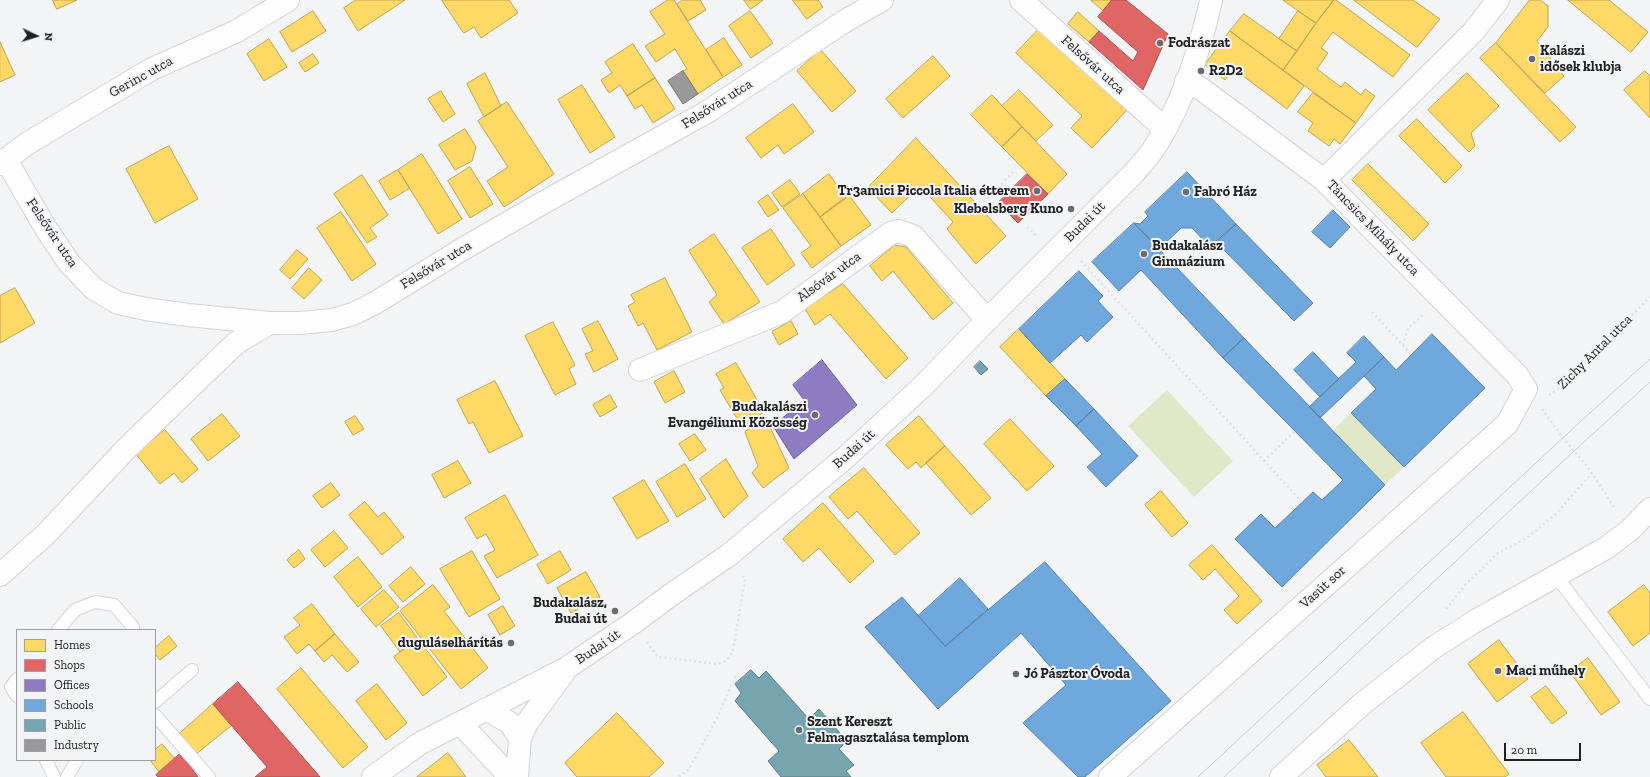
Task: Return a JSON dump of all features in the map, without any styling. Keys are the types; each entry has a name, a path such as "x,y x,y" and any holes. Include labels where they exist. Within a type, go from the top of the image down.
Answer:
{"street":[{"name":"Gerinc utca","path":"3,162 28,143 152,69 238,31 288,0"},
{"name":"Felsővár utca","path":"3,162 69,263 94,289 118,303 146,309 270,323 300,323 332,320 353,314 377,302 466,247 707,112 845,21 882,0"},
{"name":"Felsővár utca","path":"1021,0 1165,129"},
{"name":"Budai út","path":"373,777 419,744 486,708 565,669 633,624 672,594 729,556 845,458 924,385 1135,172 1154,149 1165,129 1186,82 1211,0"},
{"name":"Táncsics Mihály utca","path":"1498,0 1474,31 1324,180 1535,393"},
{"path":"1186,82 1200,88 1324,180"},
{"name":"Alsóvár utca","path":"640,370 782,312 890,232 899,231 913,236 987,320"},
{"path":"0,575 46,534 127,448 236,343 270,323"},
{"name":"Vasút sor","path":"1110,777 1507,424 1535,393"},
{"path":"1281,777 1362,704 1433,648 1477,620 1606,548 1630,530 1650,509"},
{"path":"517,777 520,738 527,723 565,669"},
{"path":"486,708 510,723 520,738"},
{"path":"460,723 510,777"}],"lane":[{"path":"1556,576 1650,698"},
{"path":"59,629 75,610 95,602 114,605 133,626 133,629"},
{"path":"156,701 192,670"},
{"path":"16,680 11,687 16,694"},
{"path":"156,716 209,777"},
{"path":"46,761 54,777"},
{"path":"66,777 76,761"}],"path":[{"path":"984,202 1013,172"},
{"path":"1086,266 1302,502"},
{"path":"1403,345 1408,328 1440,297"},
{"name":"Zichy Antal utca","path":"1535,393 1557,390 1650,297"},
{"path":"1372,312 1410,352"},
{"path":"1541,407 1563,438 1587,466 1630,530"},
{"path":"1264,461 1295,431"},
{"path":"1442,614 1467,583 1498,553 1525,539 1555,515 1592,473"},
{"path":"633,624 658,657 717,664 726,661 733,651 745,579 729,556"},
{"path":"678,777 689,769 717,718 737,673"}],"green space":[{"path":"1167,390 1233,461 1194,497 1128,426"},
{"path":"1351,413 1404,467 1385,485 1332,431"}],"building: Homes":[{"path":"53,0 77,0 57,9"},
{"path":"356,0 405,0 358,31 344,8"},
{"path":"442,0 509,0 518,13 481,38 474,27 464,33"},
{"path":"668,0 674,0 723,77 698,94 683,71 687,69 675,49 656,62 645,46 665,34 650,12"},
{"path":"683,0 700,0 706,10 688,21 677,4"},
{"path":"744,0 763,0 751,9"},
{"path":"793,0 818,0 823,7 807,19"},
{"path":"1091,0 1112,0 1104,11"},
{"path":"1283,0 1334,0 1316,23"},
{"path":"1334,0 1410,55 1393,77 1333,32 1321,48 1328,53 1317,69 1341,87 1345,82 1361,95 1365,89 1375,96 1356,123 1283,70"},
{"path":"1354,0 1413,0 1440,19 1417,47"},
{"name":"Kalászi idősek klubja","path":"1530,0 1540,0 1548,6 1548,27 1537,41 1564,76 1545,93 1496,43"},
{"path":"1568,0 1609,0 1648,32 1631,52"},
{"path":"313,11 326,31 292,52 280,32"},
{"path":"750,11 773,43 751,58 729,26"},
{"path":"1298,11 1316,23 1297,51 1279,39"},
{"path":"1078,12 1099,31 1089,42 1068,24"},
{"path":"1244,14 1297,51 1283,70 1230,31"},
{"path":"1040,28 1127,110 1092,148 1071,128 1082,116 1016,53"},
{"path":"1230,31 1304,86 1287,109 1234,69 1225,80 1205,65"},
{"path":"724,38 742,65 723,77 706,50"},
{"path":"269,39 287,67 264,81 247,54"},
{"path":"0,42 15,75 0,82"},
{"path":"1496,43 1576,127 1560,142 1480,58"},
{"path":"633,44 655,78 627,96 620,85 609,93 601,80 612,73 605,62"},
{"path":"821,50 856,91 832,112 797,71"},
{"path":"313,54 319,63 305,72 299,63"},
{"path":"933,56 950,76 903,118 886,99"},
{"path":"1645,71 1650,76 1650,118 1624,90"},
{"path":"485,73 501,106 484,117 467,84"},
{"path":"1467,73 1499,106 1471,133 1475,146 1469,152 1428,110"},
{"path":"655,78 675,109 653,123 642,105 635,109 627,96"},
{"path":"582,85 615,137 590,153 558,100"},
{"path":"1019,90 1053,125 1036,141 1002,106"},
{"path":"441,91 455,114 443,122 428,99"},
{"path":"1313,93 1356,123 1340,144 1334,139 1329,146 1308,131 1313,123 1298,112"},
{"path":"992,95 1022,127 1002,147 971,115"},
{"path":"507,102 554,174 504,207 487,181 508,167 478,121"},
{"path":"793,104 814,132 784,154 778,145 761,158 746,138"},
{"path":"1417,119 1462,166 1445,183 1399,136"},
{"path":"1022,127 1067,174 1048,194 1002,147"},
{"path":"465,129 476,147 472,161 455,170 439,145"},
{"path":"916,138 1006,236 976,264 947,229 953,222 920,186 892,213 868,188"},
{"path":"169,146 198,199 155,223 126,169"},
{"path":"422,154 462,219 438,234 398,170"},
{"path":"1368,164 1429,224 1413,241 1352,180"},
{"path":"470,167 493,204 470,218 448,181"},
{"path":"398,170 410,188 390,200 379,181"},
{"path":"829,174 846,198 820,217 803,194"},
{"path":"362,175 388,215 370,228 377,237 367,243 334,194"},
{"path":"790,180 800,194 782,207 772,193"},
{"path":"803,194 841,246 812,268 801,253 811,246 783,208"},
{"path":"768,195 779,210 768,217 758,202"},
{"path":"849,195 871,225 841,246 820,217"},
{"path":"341,212 376,264 352,281 317,228"},
{"path":"771,229 795,265 767,285 742,248"},
{"path":"714,234 760,302 724,324 709,302 717,295 689,251"},
{"path":"895,245 906,247 953,303 933,320 893,271 882,281 870,266"},
{"path":"297,250 308,259 290,279 280,270"},
{"path":"309,268 322,280 304,299 292,288"},
{"path":"665,278 692,332 657,350 643,323 638,326 628,306 635,302 631,295"},
{"path":"843,284 908,358 886,379 830,314 815,325 805,309"},
{"path":"15,288 35,323 0,343 0,296"},
{"path":"598,321 618,359 594,372 585,354 593,351 582,329"},
{"path":"791,321 798,334 779,345 772,332"},
{"path":"553,322 575,365 569,369 576,384 555,395 525,336"},
{"path":"1019,329 1065,379 1046,396 1000,347"},
{"path":"736,363 764,412 742,427 720,390 724,388 716,374"},
{"path":"674,371 685,392 665,403 654,382"},
{"path":"495,381 523,436 489,453 473,422 469,424 457,400"},
{"path":"610,395 617,407 600,417 593,405"},
{"path":"222,414 240,436 208,461 191,439"},
{"path":"355,416 364,429 353,435 345,422"},
{"path":"919,416 945,446 921,468 916,462 908,469 886,445"},
{"path":"766,418 789,468 763,488 752,473 758,466 745,432"},
{"path":"1010,419 1054,466 1027,491 984,444"},
{"path":"165,430 198,469 182,483 174,473 160,484 136,454"},
{"path":"695,434 706,450 690,461 679,444"},
{"path":"945,446 991,498 971,515 926,463"},
{"path":"726,459 748,496 724,518 700,479"},
{"path":"458,461 471,483 444,498 432,475"},
{"path":"685,464 706,499 677,517 656,482"},
{"path":"864,468 920,533 895,555 857,511 848,519 829,497"},
{"path":"644,480 669,521 637,539 613,498"},
{"path":"331,483 340,495 322,508 313,496"},
{"path":"1161,491 1188,523 1172,537 1145,505"},
{"path":"505,495 538,555 497,578 484,556 495,550 486,534 477,539 465,518"},
{"path":"365,502 378,517 384,512 404,537 382,555 349,515"},
{"path":"823,503 874,561 850,583 819,548 803,562 783,539"},
{"path":"334,531 348,548 325,567 311,550"},
{"path":"1212,545 1262,601 1237,624 1224,610 1239,596 1215,569 1203,580 1189,565"},
{"path":"299,550 305,559 294,568 287,560"},
{"path":"472,551 500,599 469,617 440,569"},
{"path":"560,551 571,570 548,584 537,565"},
{"path":"358,557 382,587 358,607 334,577"},
{"path":"411,567 425,584 403,602 389,586"},
{"path":"586,572 600,597 571,613 557,588"},
{"path":"433,585 450,607 444,611 488,668 461,689 400,611"},
{"path":"1644,585 1650,593 1650,633 1633,646 1608,612"},
{"path":"384,590 399,607 376,627 361,609"},
{"path":"312,604 335,634 315,651 309,644 297,654 284,637 300,625 294,618"},
{"path":"503,606 515,626 500,635 488,615"},
{"path":"399,613 418,639 400,652 381,626"},
{"path":"335,634 359,662 347,672 332,655 324,662 315,651"},
{"path":"169,636 177,646 160,660 156,655 156,647"},
{"path":"418,639 447,677 423,696 394,657"},
{"name":"Maci műhely","path":"1499,640 1528,679 1497,702 1468,664"},
{"path":"1588,658 1620,702 1601,715 1570,672"},
{"path":"301,668 368,747 343,768 277,689"},
{"path":"377,684 407,723 386,740 356,701"},
{"path":"1546,686 1567,713 1552,724 1531,697"},
{"path":"213,704 232,725 195,755 178,735"},
{"path":"1463,712 1509,774 1505,777 1446,777 1421,743"},
{"path":"617,713 664,763 649,777 577,777 565,763"},
{"path":"1349,740 1378,777 1326,777 1317,765"},
{"path":"162,744 175,759 159,772 151,761 156,761 156,749"},
{"path":"448,753 466,777 417,777"}],"building: Shops":[{"path":"1112,0 1126,0 1168,34 1143,90 1089,42 1099,31 1133,61 1138,52 1098,17"},
{"path":"1027,174 1048,194 1018,223 998,203"},
{"path":"238,682 320,777 255,777 267,767 213,704"},
{"path":"181,753 198,777 158,777 156,775"}],"building: Offices":[{"name":"Budakalászi Evangéliumi Közösség","path":"822,360 857,405 794,459 773,426 804,400 793,385"}],"building: Schools":[{"name":"Fabró Ház","path":"1187,172 1236,224 1211,248 1192,228 1181,228 1159,249 1134,223 1140,224 1148,216 1145,212"},
{"path":"1333,210 1350,227 1330,248 1312,232"},
{"path":"1134,223 1244,338 1223,358 1141,270 1119,291 1092,262"},
{"path":"1236,224 1313,303 1294,321 1216,242"},
{"path":"1079,271 1103,296 1098,301 1113,317 1087,342 1081,335 1050,363 1019,329"},
{"path":"1432,334 1485,388 1404,467 1351,413 1376,389 1364,376 1384,357 1396,370"},
{"path":"1364,336 1384,357 1320,418 1309,407 1356,362 1347,353"},
{"path":"1244,338 1385,485 1282,587 1235,539 1261,514 1275,528 1313,492 1322,500 1343,480 1223,358"},
{"path":"1313,352 1339,379 1320,397 1294,370"},
{"path":"1065,379 1094,409 1076,426 1046,396"},
{"path":"1094,409 1138,456 1106,487 1087,467 1102,454 1076,426"},
{"name":"Jó Pásztor Óvoda","path":"1045,562 1171,701 1085,777 1078,777 1023,723 1066,685 1021,633 938,709 865,627 902,597 945,646"},
{"path":"960,578 988,609 945,646 918,616"}],"building: Public":[{"path":"980,361 988,369 981,375 974,367"},
{"name":"Szent Kereszt Felmagasztalása templom","path":"751,670 759,678 766,671 809,719 819,709 847,741 839,749 854,765 846,771 851,777 781,777 768,761 779,751 735,701 741,693 735,684"}],"building: Industry":[{"path":"683,71 698,94 683,104 668,81"}],"tram line":[{"path":"1198,777 1581,421 1650,359"},
{"path":"1224,777 1650,382"}],"place":[{"name":"Fodrászat","path":"1160,43"},
{"name":"Kalászi idősek klubja","path":"1532,59"},
{"name":"R2D2","path":"1201,71"},
{"name":"Tr3amici Piccola Italia étterem","path":"1037,191"},
{"name":"Fabró Ház","path":"1186,192"},
{"name":"Klebelsberg Kuno","path":"1071,209"},
{"name":"Budakalász Gimnázium","path":"1144,254"},
{"name":"Budakalászi Evangéliumi Közösség","path":"815,415"},
{"name":"Budakalász, Budai út","path":"615,611"},
{"name":"duguláselhárítás","path":"511,643"},
{"name":"Maci műhely","path":"1498,671"},
{"name":"Jó Pásztor Óvoda","path":"1016,674"},
{"name":"Szent Kereszt Felmagasztalása templom","path":"799,730"}]}
